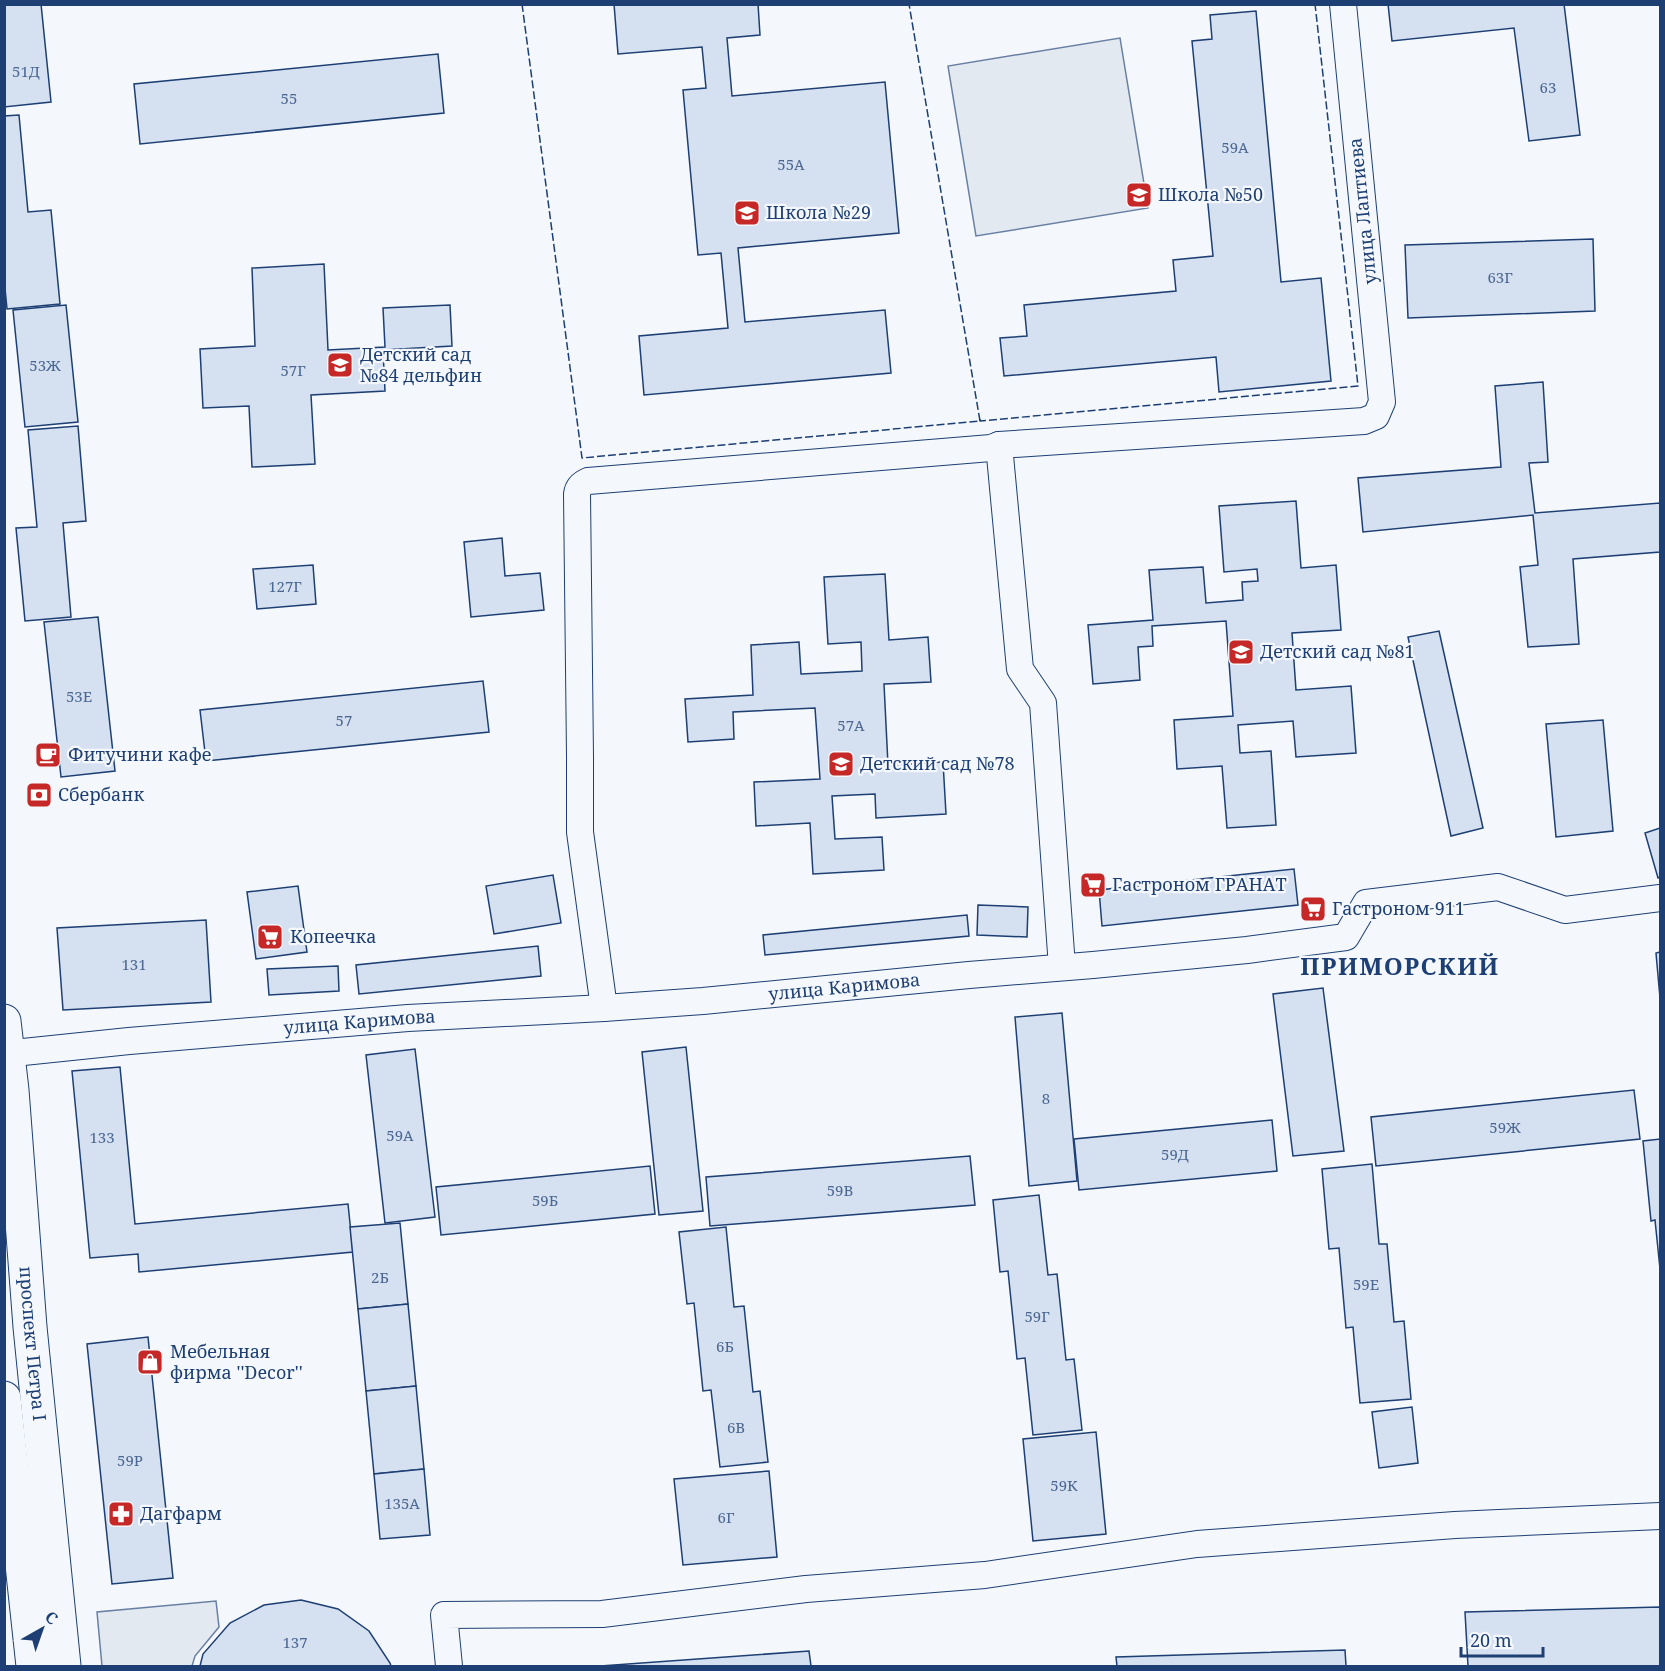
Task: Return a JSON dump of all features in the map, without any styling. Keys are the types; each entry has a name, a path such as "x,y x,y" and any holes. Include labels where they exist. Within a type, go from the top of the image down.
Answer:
{"main road":[{"name":"проспект Петра I","path":"4,1021 30,1327 64,1666"},
{"name":"проспект Петра I","path":"4,1398 33,1666"}],"street":[{"name":"улица Лаптиева","path":"999,445 1352,422 1364,421 1376,416 1382,402 1343,4"},
{"path":"604,1008 580,832 577,494 578,488 588,481 991,448 999,445 1020,669 1043,703 1062,967"},
{"name":"улица Каримова","path":"7,1054 129,1041 408,1018 703,1001 1247,950 1346,937 1365,903 1498,887 1565,910 1660,898"},
{"path":"448,1666 444,1615 602,1614 806,1589 985,1575 1197,1544 1455,1525 1660,1516"}],"shaded area":[{"path":"1120,38 1148,208 976,236 948,66"},
{"path":"216,1601 219,1627 195,1656 192,1666 102,1666 97,1612"}],"building":[{"path":"4,4 41,4 51,102 4,107"},
{"path":"614,4 758,4 760,35 727,38 732,96 885,82 899,233 738,248 745,322 885,310 891,373 644,395 639,336 728,328 721,253 698,255 683,90 706,88 702,47 618,54"},
{"path":"1388,4 1564,4 1580,135 1529,141 1514,28 1392,41"},
{"path":"1256,11 1281,282 1321,278 1331,381 1219,392 1216,357 1004,376 1000,338 1027,336 1024,305 1176,291 1173,260 1213,256 1192,41 1212,39 1210,15"},
{"path":"438,54 444,113 140,144 134,84"},
{"path":"19,115 28,212 51,210 60,304 7,309 4,278 4,116"},
{"path":"1593,239 1595,311 1408,318 1405,245"},
{"path":"324,264 328,350 385,347 383,308 450,305 452,346 383,350 385,391 311,395 315,464 252,467 249,406 203,408 200,349 255,346 252,268"},
{"path":"66,305 78,422 25,427 13,310"},
{"path":"1543,382 1548,462 1529,463 1535,513 1660,503 1660,552 1573,559 1579,644 1528,647 1520,567 1538,565 1533,515 1363,532 1358,478 1501,467 1495,386"},
{"path":"78,426 86,521 63,523 71,617 25,621 16,528 37,527 28,430"},
{"path":"1296,501 1301,568 1336,565 1341,630 1292,633 1296,690 1351,686 1356,753 1296,757 1293,721 1238,725 1240,753 1271,751 1276,825 1227,828 1222,766 1177,769 1174,720 1233,716 1226,621 1152,626 1153,646 1138,647 1140,680 1093,684 1088,625 1153,620 1149,570 1203,567 1206,603 1243,600 1242,582 1258,581 1257,569 1224,572 1219,506"},
{"path":"502,538 505,576 540,573 544,610 471,617 464,542"},
{"path":"313,565 316,604 257,609 253,569"},
{"path":"885,574 889,640 928,637 931,682 884,684 888,765 943,762 946,814 876,818 875,794 832,796 835,839 882,837 884,870 813,874 810,823 756,826 754,782 820,779 815,708 733,712 734,739 688,742 685,699 753,695 751,645 799,642 801,674 862,671 861,642 828,644 824,577"},
{"path":"98,617 115,771 61,777 44,622"},
{"path":"1439,631 1483,828 1451,836 1408,637"},
{"path":"483,681 489,732 206,761 200,710"},
{"path":"1603,720 1613,831 1556,837 1546,724"},
{"path":"1660,828 1660,877 1658,878 1645,833"},
{"path":"1294,869 1298,905 1102,926 1099,890"},
{"path":"553,875 561,923 494,934 486,886"},
{"path":"298,886 307,952 256,959 247,892"},
{"path":"978,905 1028,907 1027,937 977,935"},
{"path":"967,915 969,936 765,955 763,935"},
{"path":"206,920 211,1002 63,1010 57,928"},
{"path":"538,946 541,976 359,994 356,965"},
{"path":"1660,952 1660,998 1656,953"},
{"path":"338,966 339,991 269,995 267,969"},
{"path":"1323,988 1344,1151 1293,1156 1273,994"},
{"path":"1062,1013 1077,1181 1029,1186 1015,1017"},
{"path":"686,1047 703,1211 659,1215 642,1052"},
{"path":"415,1049 435,1217 385,1223 366,1055"},
{"path":"120,1067 135,1224 348,1204 353,1252 139,1272 138,1254 90,1258 72,1071"},
{"path":"1634,1090 1640,1139 1376,1166 1371,1117"},
{"path":"1272,1120 1277,1171 1079,1190 1074,1139"},
{"path":"1660,1139 1660,1269 1655,1220 1651,1221 1643,1141"},
{"path":"970,1156 975,1205 710,1226 706,1177"},
{"path":"1372,1164 1379,1244 1387,1244 1394,1322 1404,1321 1411,1399 1360,1403 1353,1327 1346,1328 1339,1248 1329,1249 1322,1169"},
{"path":"650,1166 655,1214 441,1235 436,1187"},
{"path":"1039,1195 1048,1275 1057,1274 1066,1360 1074,1359 1082,1430 1033,1435 1025,1358 1017,1359 1008,1271 1000,1272 993,1200"},
{"path":"400,1223 408,1304 358,1309 350,1227"},
{"path":"726,1227 734,1307 744,1306 753,1392 760,1391 768,1462 720,1467 711,1390 703,1391 694,1303 687,1304 679,1232"},
{"path":"408,1304 416,1386 366,1391 358,1309"},
{"path":"148,1337 173,1578 112,1584 87,1344"},
{"path":"416,1386 424,1469 374,1474 366,1391"},
{"path":"1412,1407 1418,1463 1379,1468 1372,1412"},
{"path":"1096,1432 1106,1534 1033,1541 1023,1439"},
{"path":"424,1469 430,1535 380,1539 374,1474"},
{"path":"769,1471 777,1557 683,1565 674,1479"},
{"path":"301,1600 338,1609 369,1631 391,1666 200,1666 203,1654 230,1623 264,1605"},
{"path":"1660,1607 1660,1666 1468,1666 1465,1612"},
{"path":"1345,1650 1346,1666 1117,1666 1116,1657"},
{"path":"809,1651 811,1666 600,1666"}],"fence":[{"path":"522,4 582,458 980,421 909,4"},
{"path":"980,419 980,421 1358,386 1315,4"}],"place":[{"name":"Школа №50","path":"1139,195"},
{"name":"Школа №29","path":"747,213"},
{"name":"Детский сад №84 дельфин","path":"340,365"},
{"name":"Детский сад №81","path":"1241,652"},
{"name":"Фитучини кафе","path":"48,755"},
{"name":"Детский сад №78","path":"841,764"},
{"name":"Сбербанк","path":"39,795"},
{"name":"Гастроном ГРАНАТ","path":"1093,885"},
{"name":"Гастроном 911","path":"1313,909"},
{"name":"Копеечка","path":"270,937"},
{"name":"Мебельная фирма ''Decor''","path":"150,1362"},
{"name":"Дагфарм","path":"121,1514"}],"district":[{"name":"ПРИМОРСКИЙ","path":"1400,967"}]}
